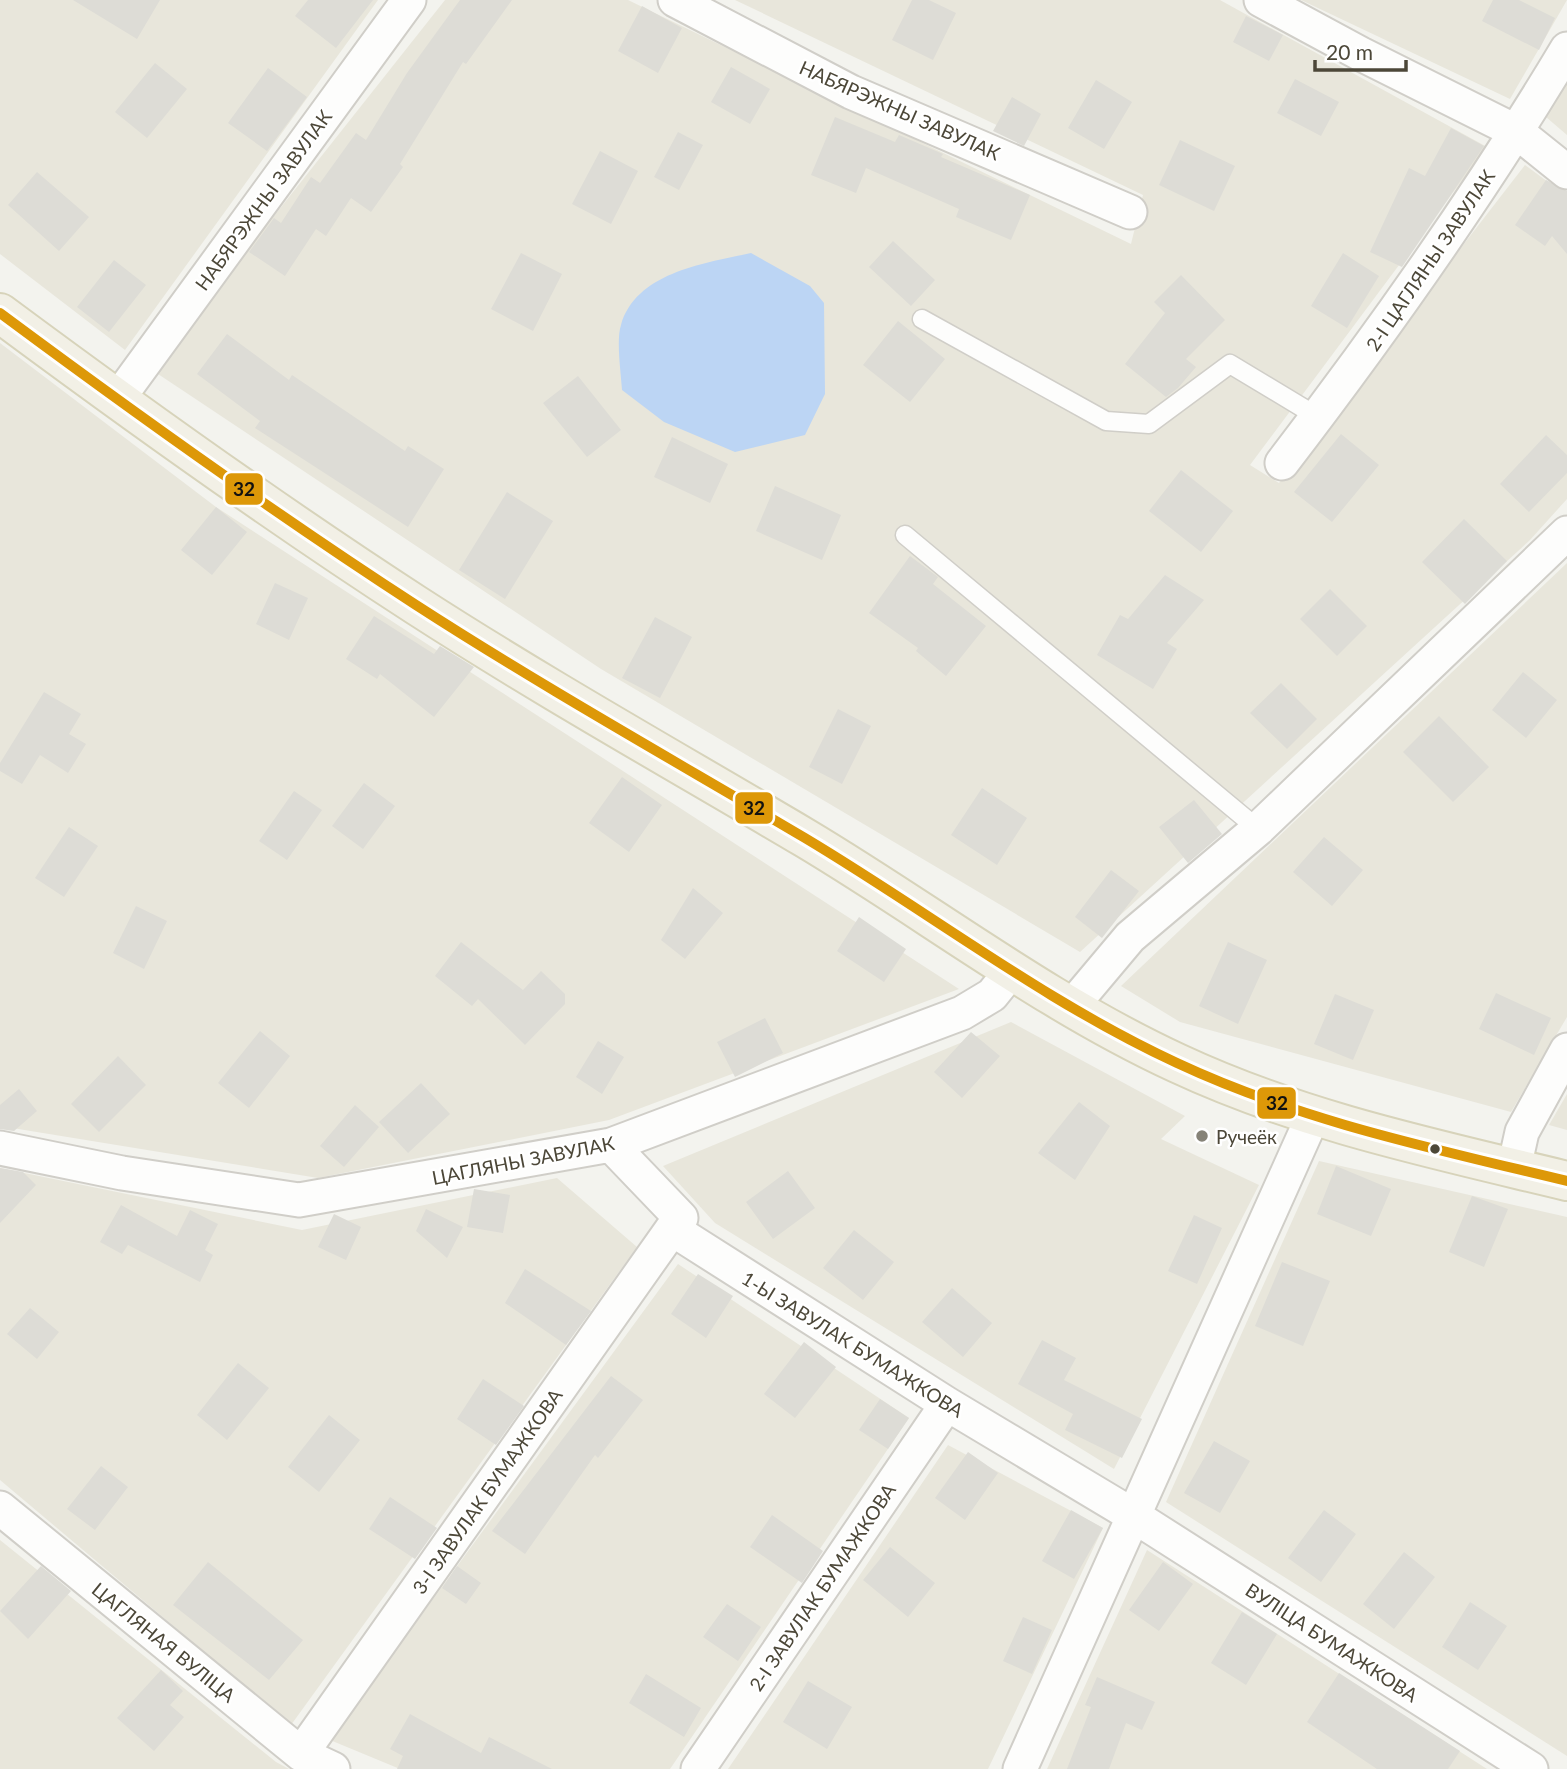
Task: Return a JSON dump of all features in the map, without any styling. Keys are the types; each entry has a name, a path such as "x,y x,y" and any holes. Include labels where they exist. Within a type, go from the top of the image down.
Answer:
{"main road":[{"path":"0,313 117,400 414,604 809,841 1072,1006 1176,1063 1313,1116 1567,1181"}],"street":[{"name":"НАБЯРЭЖНЫ ЗАВУЛАК","path":"117,400 409,0"},
{"name":"НАБЯРЭЖНЫ ЗАВУЛАК","path":"675,0 851,92 1130,212"},
{"path":"1261,0 1361,54 1517,132 1567,172"},
{"name":"2-І ЦАГЛЯНЫ ЗАВУЛАК","path":"1282,463 1359,362 1517,132 1567,49"},
{"path":"1072,1006 1130,937 1258,828 1567,533"},
{"name":"ЦАГЛЯНЫ ЗАВУЛАК","path":"0,1148 122,1173 299,1200 611,1145 962,1013 992,995 1012,970"},
{"path":"1514,1168 1522,1132 1567,1050"},
{"path":"1020,1769 1313,1116"},
{"path":"611,1145 681,1218 672,1229"},
{"name":"1-Ы ЗАВУЛАК БУМАЖКОВА","path":"672,1229 947,1404 1134,1516"},
{"name":"3-І ЗАВУЛАК БУМАЖКОВА","path":"301,1754 672,1229"},
{"name":"2-І ЗАВУЛАК БУМАЖКОВА","path":"698,1769 947,1404"},
{"name":"ЦАГЛЯНАЯ ВУЛІЦА","path":"0,1508 301,1754 333,1769"},
{"name":"ВУЛІЦА БУМАЖКОВА","path":"1134,1516 1531,1769"}],"lane":[{"path":"922,320 1106,421 1149,424 1230,364 1318,416"},
{"path":"905,535 1258,828"}],"shaded area":[{"path":"0,0 378,0 125,350 0,254"},
{"path":"445,0 628,0 1131,244 1143,195 735,0 1220,0 1487,147 1250,465 1279,483 1525,165 1567,196 1567,499 1530,540 1080,952 601,669 152,370"},
{"path":"1301,0 1567,0 1510,99"},
{"path":"1567,83 1567,135 1546,117"},
{"path":"0,343 216,507 959,989 609,1120 318,1178 0,1126"},
{"path":"1567,563 1567,1017 1511,1112 1180,1022 1121,986"},
{"path":"1011,1022 1185,1116 1161,1139 1259,1185 1114,1469 715,1223 663,1166"},
{"path":"1567,1094 1567,1130 1549,1125"},
{"path":"1319,1161 1567,1217 1567,1756 1166,1502"},
{"path":"0,1168 302,1230 557,1178 637,1247 291,1725 0,1480"},
{"path":"678,1264 909,1418 670,1769 400,1769 330,1740"},
{"path":"948,1445 1103,1528 988,1769 728,1769"},
{"path":"0,1540 276,1762 289,1769 0,1769"},
{"path":"1147,1550 1487,1769 1047,1769"}],"water":[{"path":"751,253 810,286 824,303 825,394 805,435 735,452 664,422 622,390 619,339 621,325 629,307 641,293 657,282 694,266"}],"building":[{"path":"73,0 160,0 137,39"},
{"path":"308,0 373,0 336,48 295,16"},
{"path":"460,0 512,0 466,64 463,62 400,164 403,167 371,212 351,198 326,236 316,229 285,276 249,252 274,218 281,223 311,177 320,183 356,133 366,140 407,73"},
{"path":"912,0 929,0 956,13 933,60 892,40"},
{"path":"1493,0 1519,0 1555,18 1539,50 1482,21"},
{"path":"642,6 682,28 658,73 618,51"},
{"path":"1246,16 1283,35 1269,61 1233,42"},
{"path":"155,63 187,89 147,138 115,112"},
{"path":"731,67 770,89 750,124 711,102"},
{"path":"268,68 307,97 267,151 228,123"},
{"path":"1295,79 1339,102 1321,136 1277,113"},
{"path":"1096,80 1132,102 1104,149 1068,128"},
{"path":"1012,97 1041,114 1024,146 993,131"},
{"path":"835,117 895,142 899,135 943,154 941,157 1030,195 1011,240 956,217 959,209 866,168 856,193 811,175"},
{"path":"1451,128 1484,146 1402,267 1370,252 1409,168 1425,176"},
{"path":"678,132 703,145 679,190 654,177"},
{"path":"1180,140 1235,166 1214,211 1159,185"},
{"path":"600,151 638,171 611,224 572,204"},
{"path":"37,172 89,217 59,251 8,205"},
{"path":"1546,180 1567,191 1567,254 1552,236 1545,246 1515,225"},
{"path":"893,241 935,280 911,306 869,267"},
{"path":"521,253 562,274 533,331 491,309"},
{"path":"1343,253 1379,276 1347,328 1311,306"},
{"path":"114,260 146,285 109,332 77,307"},
{"path":"1181,275 1225,320 1186,359 1196,367 1178,388 1166,397 1125,364 1165,313 1154,302"},
{"path":"898,321 945,359 910,402 863,365"},
{"path":"227,334 289,380 292,375 405,451 408,446 444,469 408,527 255,428 260,421 197,374"},
{"path":"578,376 621,430 587,457 543,403"},
{"path":"1341,434 1379,465 1332,522 1294,492"},
{"path":"1546,435 1567,455 1567,473 1529,512 1500,484"},
{"path":"672,437 728,464 710,503 654,477"},
{"path":"1181,470 1233,511 1201,552 1149,511"},
{"path":"775,486 841,515 822,560 756,531"},
{"path":"507,492 553,521 505,599 459,570"},
{"path":"216,507 247,532 212,575 181,550"},
{"path":"1464,519 1507,561 1465,604 1422,562"},
{"path":"910,556 938,577 933,584 986,626 946,676 916,651 918,648 869,613"},
{"path":"1165,575 1204,600 1167,643 1177,649 1153,689 1097,655 1120,615 1128,619"},
{"path":"275,583 308,598 289,640 256,624"},
{"path":"1330,589 1367,626 1337,656 1300,619"},
{"path":"374,616 434,654 440,646 474,667 434,717 380,674 377,679 346,659"},
{"path":"655,617 692,637 660,698 622,678"},
{"path":"1523,672 1557,700 1526,738 1492,710"},
{"path":"1281,683 1317,719 1287,749 1250,713"},
{"path":"44,692 81,714 69,734 86,744 68,773 40,755 22,784 0,771 0,763"},
{"path":"838,709 871,726 842,784 809,767"},
{"path":"1439,716 1489,767 1453,802 1403,752"},
{"path":"622,777 662,805 629,852 589,823"},
{"path":"364,783 395,806 363,849 332,826"},
{"path":"982,788 1027,818 997,865 951,835"},
{"path":"294,791 322,810 287,860 259,841"},
{"path":"1194,800 1222,834 1188,863 1159,827"},
{"path":"69,827 98,846 64,897 35,878"},
{"path":"1324,837 1363,870 1332,906 1293,872"},
{"path":"1111,870 1139,891 1102,938 1075,917"},
{"path":"693,888 723,913 685,959 661,940"},
{"path":"136,906 167,921 144,969 113,953"},
{"path":"859,917 906,949 884,982 837,951"},
{"path":"461,942 523,990 541,971 565,994 565,1004 525,1045 478,999 472,1006 435,976"},
{"path":"1228,942 1267,960 1238,1024 1199,1006"},
{"path":"1496,993 1551,1018 1534,1055 1479,1029"},
{"path":"1335,994 1374,1010 1353,1060 1314,1044"},
{"path":"765,1018 783,1053 735,1077 717,1042"},
{"path":"260,1031 290,1056 249,1108 218,1083"},
{"path":"971,1032 1000,1056 962,1098 934,1072"},
{"path":"598,1041 624,1057 602,1094 576,1077"},
{"path":"118,1056 146,1085 99,1132 71,1104"},
{"path":"421,1083 450,1114 408,1153 379,1122"},
{"path":"19,1089 37,1111 14,1131 0,1129 0,1105"},
{"path":"1079,1102 1110,1126 1075,1180 1038,1153"},
{"path":"355,1105 379,1127 344,1167 320,1146"},
{"path":"1336,1166 1391,1189 1371,1236 1317,1214"},
{"path":"0,1168 23,1172 36,1185 0,1223"},
{"path":"788,1171 815,1208 773,1239 746,1202"},
{"path":"474,1189 510,1195 503,1233 467,1227"},
{"path":"1472,1196 1508,1209 1484,1267 1449,1252"},
{"path":"121,1205 177,1236 190,1210 218,1224 205,1250 213,1255 200,1282 128,1245 122,1254 100,1242"},
{"path":"426,1209 463,1227 447,1258 416,1231"},
{"path":"334,1214 361,1227 346,1260 318,1247"},
{"path":"1194,1215 1222,1228 1197,1284 1168,1271"},
{"path":"854,1230 894,1262 863,1300 823,1268"},
{"path":"1282,1262 1330,1281 1303,1346 1255,1326"},
{"path":"525,1269 591,1311 566,1345 505,1303"},
{"path":"698,1274 733,1296 706,1338 671,1314"},
{"path":"952,1288 992,1323 963,1357 922,1322"},
{"path":"30,1308 59,1332 37,1359 7,1334"},
{"path":"1042,1340 1076,1358 1064,1380 1142,1419 1122,1458 1065,1430 1073,1414 1018,1384"},
{"path":"804,1342 836,1367 795,1418 764,1394"},
{"path":"238,1363 269,1388 227,1440 197,1415"},
{"path":"611,1376 643,1400 598,1458 595,1455 525,1554 492,1531"},
{"path":"483,1379 524,1406 496,1445 457,1419"},
{"path":"880,1399 909,1418 888,1449 859,1430"},
{"path":"329,1415 360,1440 319,1492 288,1467"},
{"path":"1214,1441 1250,1461 1220,1513 1184,1493"},
{"path":"968,1452 998,1473 965,1520 935,1498"},
{"path":"101,1466 128,1487 95,1530 67,1509"},
{"path":"390,1497 437,1528 415,1559 369,1529"},
{"path":"1071,1510 1103,1528 1074,1579 1042,1561"},
{"path":"1324,1510 1356,1534 1321,1582 1288,1558"},
{"path":"772,1515 823,1551 802,1583 750,1547"},
{"path":"890,1547 935,1583 908,1617 863,1580"},
{"path":"1404,1552 1435,1577 1394,1629 1363,1604"},
{"path":"208,1562 303,1640 269,1680 173,1605"},
{"path":"1163,1562 1193,1584 1159,1631 1129,1610"},
{"path":"41,1566 71,1591 28,1639 0,1611"},
{"path":"457,1566 481,1583 466,1604 442,1588"},
{"path":"1470,1602 1507,1626 1478,1670 1442,1647"},
{"path":"727,1604 761,1627 738,1661 703,1637"},
{"path":"1242,1612 1277,1634 1246,1685 1211,1663"},
{"path":"1023,1617 1052,1630 1032,1674 1003,1661"},
{"path":"161,1670 183,1691 170,1705 184,1717 154,1751 117,1718"},
{"path":"1339,1673 1460,1751 1448,1769 1377,1769 1307,1722"},
{"path":"646,1674 701,1708 684,1737 629,1703"},
{"path":"1097,1677 1155,1702 1142,1730 1126,1723 1109,1769 1067,1769 1091,1707 1085,1705"},
{"path":"808,1681 852,1707 827,1749 783,1722"},
{"path":"410,1714 481,1753 489,1737 552,1769 397,1769 403,1756 390,1749"}],"transit line":[{"name":"32","path":"0,313 206,462 416,605 851,866 1081,1013 1177,1063 1272,1101 1369,1132 1567,1181"}],"place":[{"name":"Ручеёк","path":"1202,1136"}]}
